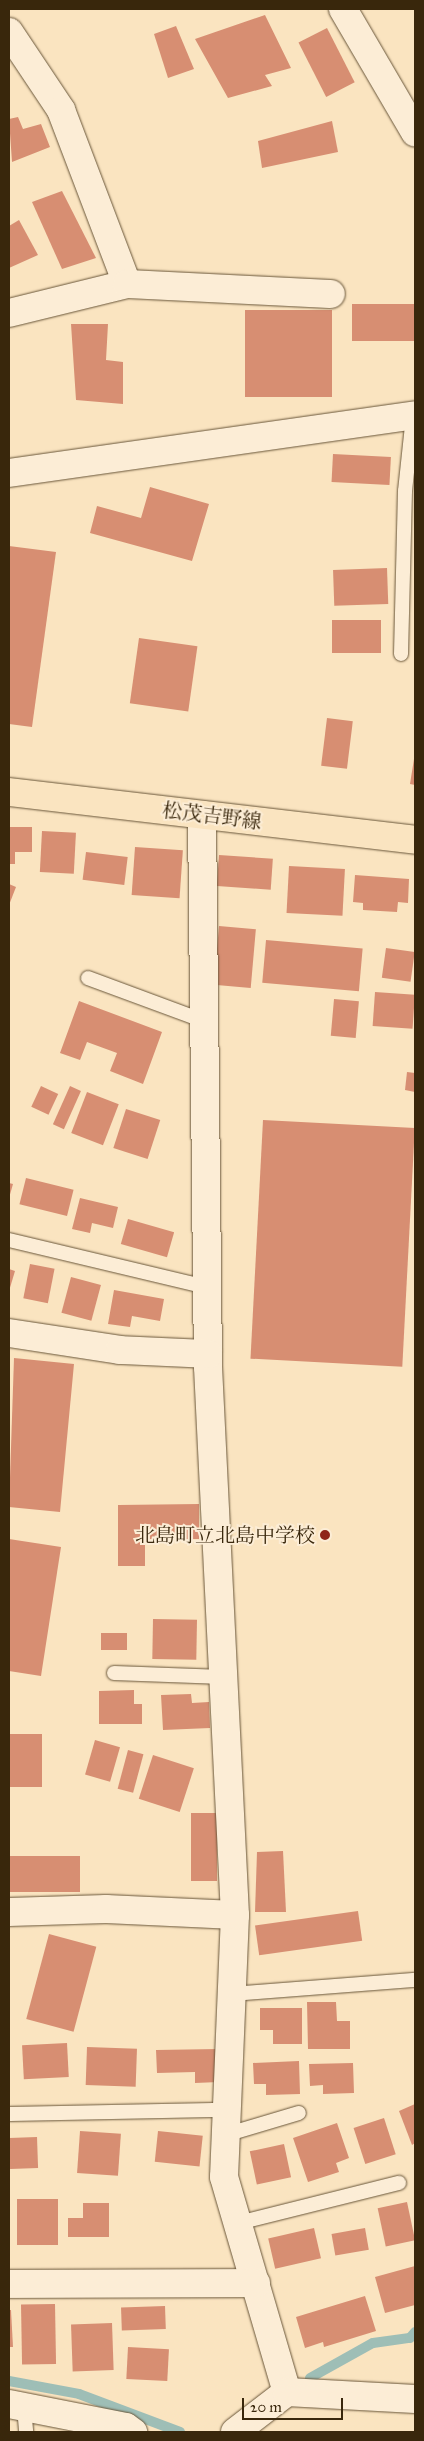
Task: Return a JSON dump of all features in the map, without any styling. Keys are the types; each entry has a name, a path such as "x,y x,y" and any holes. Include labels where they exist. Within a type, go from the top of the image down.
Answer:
{"main road":[{"name":"松茂吉野線","path":"9,792 415,840"}],"street":[{"path":"343,9 415,132"},
{"path":"9,32 61,110 127,284"},
{"path":"9,313 127,284 331,294"},
{"path":"9,473 414,415"},
{"path":"202,815 208,1354 235,1915 224,2177 287,2392"},
{"path":"9,1333 120,1350 208,1354"},
{"path":"9,1912 106,1909 235,1915"},
{"path":"9,2284 256,2283"},
{"path":"235,2432 287,2392 415,2399"},
{"path":"20,2414 126,2427 133,2432"}],"lane":[{"path":"401,654 406,491 414,415"},
{"path":"88,978 204,1021"},
{"path":"9,1240 207,1286"},
{"path":"114,1673 223,1677"},
{"path":"232,1994 415,1980"},
{"path":"10,2114 226,2123 299,2113"},
{"path":"238,2223 399,2183"}],"building":[{"path":"265,15 291,68 265,75 272,86 228,98 195,39"},
{"path":"176,26 194,69 168,78 154,34"},
{"path":"327,28 355,82 326,97 298,43"},
{"path":"18,117 23,129 41,124 50,147 12,162 9,119"},
{"path":"332,121 338,152 262,168 258,141"},
{"path":"62,191 96,258 62,269 32,202"},
{"path":"19,220 38,255 9,268 9,226"},
{"path":"352,304 415,304 415,341 352,341"},
{"path":"245,310 332,310 332,397 245,397"},
{"path":"71,324 108,324 106,360 123,362 123,404 76,400"},
{"path":"333,454 391,457 389,485 332,482"},
{"path":"150,487 209,504 192,561 90,533 97,506 141,518"},
{"path":"9,546 56,552 32,727 9,724"},
{"path":"387,568 388,604 334,606 333,570"},
{"path":"332,620 381,620 381,653 332,653"},
{"path":"139,638 197,646 188,712 130,703"},
{"path":"327,718 353,721 347,769 321,766"},
{"path":"415,759 415,785 410,784"},
{"path":"9,827 32,827 32,852 15,852 15,864 9,864"},
{"path":"42,831 76,833 74,874 40,872"},
{"path":"135,847 183,850 180,898 132,895"},
{"path":"86,852 128,857 124,885 83,880"},
{"path":"219,855 273,859 271,890 217,886"},
{"path":"289,866 345,869 342,916 287,913"},
{"path":"355,875 409,879 408,903 398,902 397,912 363,910 363,903 353,902"},
{"path":"9,884 16,887 9,905"},
{"path":"219,926 256,929 251,988 214,985"},
{"path":"266,940 363,948 359,991 262,983"},
{"path":"386,948 415,952 411,982 382,978"},
{"path":"375,992 415,995 413,1029 373,1026"},
{"path":"334,999 359,1001 356,1038 331,1036"},
{"path":"79,1001 162,1032 143,1084 110,1071 117,1053 87,1042 80,1060 60,1053"},
{"path":"407,1072 415,1073 415,1092 405,1090"},
{"path":"41,1086 58,1094 48,1115 31,1107"},
{"path":"70,1086 81,1091 64,1129 53,1124"},
{"path":"87,1092 119,1104 103,1145 71,1133"},
{"path":"126,1109 160,1120 148,1159 113,1148"},
{"path":"263,1120 415,1128 402,1367 250,1359"},
{"path":"26,1178 74,1190 67,1216 19,1204"},
{"path":"9,1183 13,1184 9,1198"},
{"path":"80,1198 118,1207 113,1228 92,1223 90,1233 72,1229"},
{"path":"128,1219 174,1232 167,1257 121,1244"},
{"path":"30,1264 55,1269 48,1303 23,1298"},
{"path":"9,1269 15,1271 9,1291"},
{"path":"71,1277 101,1285 91,1321 61,1313"},
{"path":"114,1290 164,1299 160,1321 132,1316 130,1327 108,1324"},
{"path":"14,1358 74,1364 60,1512 9,1507"},
{"path":"199,1504 199,1539 145,1539 145,1566 118,1566 118,1505"},
{"path":"9,1539 61,1547 41,1676 9,1671"},
{"path":"153,1619 197,1620 196,1660 152,1659"},
{"path":"101,1633 127,1633 127,1650 101,1650"},
{"path":"134,1690 134,1704 142,1704 142,1724 99,1724 99,1691"},
{"path":"191,1694 192,1703 209,1702 210,1728 163,1730 161,1695"},
{"path":"9,1734 42,1734 42,1787 9,1787"},
{"path":"95,1740 120,1747 110,1782 85,1775"},
{"path":"128,1750 143,1754 133,1793 118,1789"},
{"path":"153,1755 194,1768 180,1812 139,1799"},
{"path":"191,1813 217,1813 217,1881 191,1881"},
{"path":"283,1851 286,1912 255,1912 257,1852"},
{"path":"9,1856 80,1856 80,1892 9,1892"},
{"path":"358,1911 362,1941 259,1955 255,1925"},
{"path":"49,1934 96,1947 74,2032 26,2019"},
{"path":"307,2002 336,2002 337,2021 350,2021 350,2049 308,2049"},
{"path":"260,2008 302,2008 302,2044 273,2044 273,2030 260,2030"},
{"path":"67,2043 69,2077 24,2079 22,2045"},
{"path":"87,2047 137,2049 136,2087 86,2085"},
{"path":"218,2049 219,2082 195,2083 195,2072 157,2073 156,2050"},
{"path":"299,2061 300,2094 266,2095 266,2084 254,2084 253,2063"},
{"path":"353,2063 354,2093 323,2094 323,2085 310,2086 309,2064"},
{"path":"415,2104 415,2143 412,2145 399,2111"},
{"path":"384,2118 396,2154 365,2164 354,2128"},
{"path":"337,2123 349,2158 336,2163 339,2172 308,2182 293,2138"},
{"path":"80,2131 121,2134 118,2176 77,2173"},
{"path":"158,2131 203,2136 200,2167 155,2162"},
{"path":"37,2137 38,2168 10,2169 9,2138"},
{"path":"284,2144 291,2177 257,2185 250,2151"},
{"path":"17,2199 58,2199 58,2245 17,2245"},
{"path":"407,2202 415,2240 386,2246 378,2208"},
{"path":"83,2203 109,2203 109,2237 68,2237 68,2218 83,2218"},
{"path":"314,2228 321,2258 275,2269 268,2239"},
{"path":"365,2228 369,2250 335,2256 332,2234"},
{"path":"415,2266 415,2305 385,2313 375,2277"},
{"path":"365,2296 376,2331 324,2347 323,2342 305,2348 296,2317"},
{"path":"55,2304 56,2364 22,2365 21,2305"},
{"path":"165,2306 166,2329 122,2331 121,2308"},
{"path":"9,2310 11,2310 13,2347 9,2347"},
{"path":"112,2323 114,2370 73,2371 71,2324"},
{"path":"128,2347 169,2349 167,2381 126,2379"}],"waterway":[{"path":"310,2378 373,2343 410,2338 415,2332"},
{"path":"9,2381 79,2394 180,2432"}],"place":[{"name":"北島町立北島中学校","path":"325,1535"}]}
